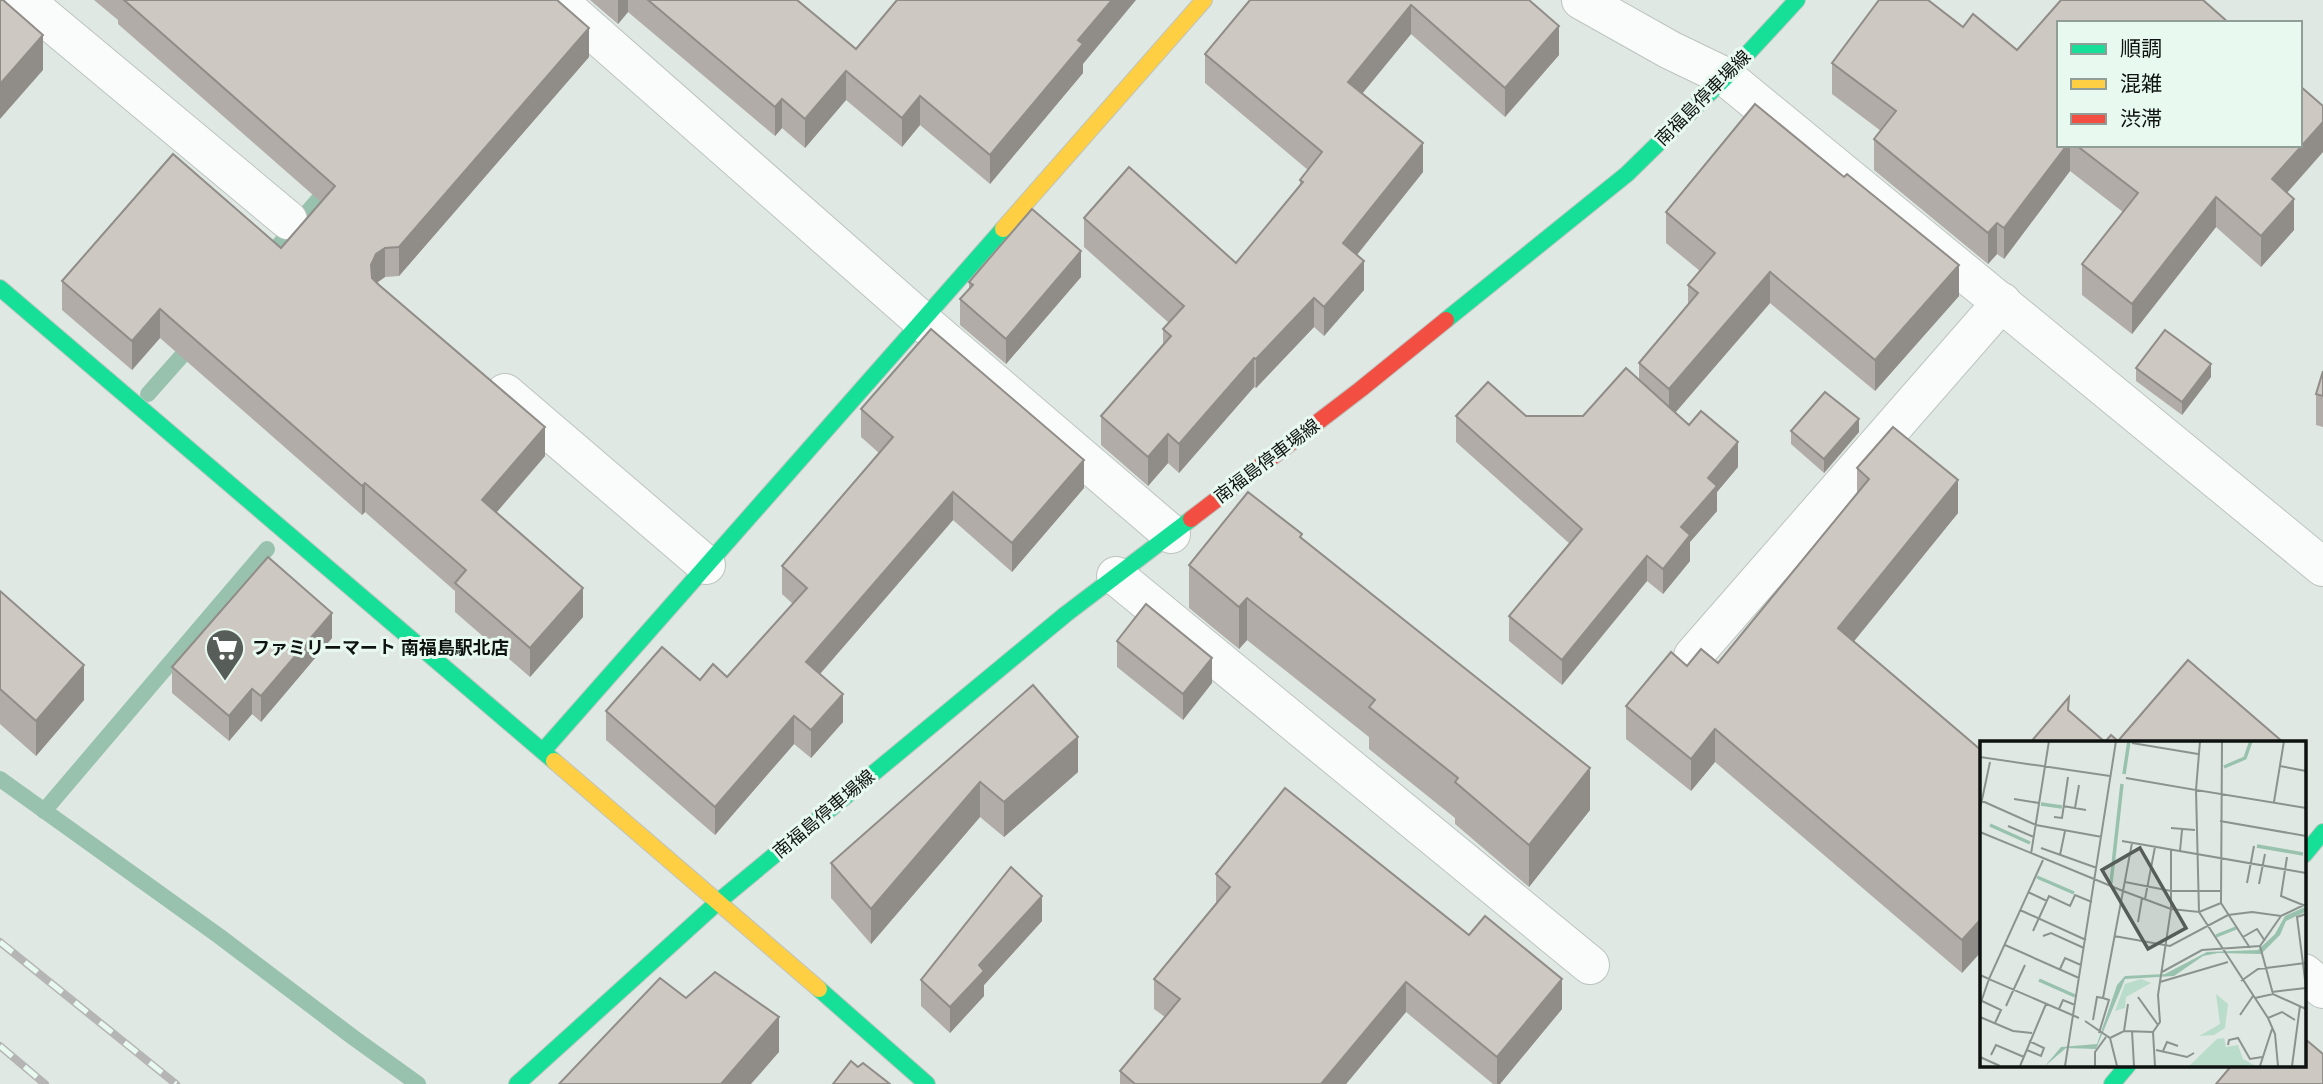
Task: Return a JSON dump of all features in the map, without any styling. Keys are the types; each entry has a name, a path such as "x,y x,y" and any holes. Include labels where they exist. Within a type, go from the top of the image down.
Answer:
{"street":[{"path":"24,0 288,220"},
{"path":"556,0 921,320 1171,534"},
{"path":"543,751 1204,0"},
{"path":"1581,0 1670,50 1726,77 2323,568"},
{"name":"南福島停車場線","path":"517,1084 719,901 1056,623 1361,389 1627,174 1726,77 1797,0"},
{"path":"0,288 719,901 928,1084"},
{"path":"1693,656 2002,302"},
{"path":"476,368 706,565"},
{"path":"1116,576 1590,965"},
{"path":"2306,853 2323,832"},
{"path":"2306,975 2323,989"},
{"path":"2112,1084 2127,1066"}],"building":[{"path":"0,0 43,35 0,84"},
{"path":"124,0 557,0 589,28 399,247 385,248 376,254 371,265 372,278 379,285 545,427 482,500 583,588 530,648 455,583 466,570 365,483 362,486 160,309 132,341 62,281 173,154 281,248 335,186"},
{"path":"648,0 797,0 856,49 897,0 1112,0 1078,40 1083,44 990,155 920,96 902,118 846,71 805,119 782,99 775,107"},
{"path":"1250,0 1529,0 1559,26 1505,88 1411,5 1348,82 1423,143 1343,243 1364,261 1324,307 1314,298 1256,359 1254,358 1179,444 1168,434 1148,457 1101,416 1171,336 1163,329 1184,306 1084,218 1129,167 1236,263 1303,182 1300,180 1322,152 1205,54"},
{"path":"1879,0 1928,0 1963,27 1973,14 2017,50 2061,0 2203,0 2227,21 2057,21 2057,147 2065,147 2004,228 1997,223 1988,233 1874,139 1896,111 1832,63"},
{"path":"2302,88 2323,106 2323,122 2302,145"},
{"path":"1755,104 1844,177 1847,174 1959,265 1875,360 1770,272 1669,389 1639,363 1698,293 1688,285 1715,253 1666,212"},
{"path":"2079,147 2301,147 2272,179 2294,199 2261,236 2216,197 2132,304 2082,264 2138,193"},
{"path":"1032,209 1081,251 1006,339 960,299 973,285 969,282"},
{"path":"931,329 1084,460 1012,543 953,492 806,662 843,694 811,730 794,716 715,807 606,711 662,647 700,680 713,664 727,677 807,588 782,566 893,437 861,409"},
{"path":"2165,330 2211,364 2182,402 2136,368"},
{"path":"1626,368 1689,425 1701,411 1738,442 1708,478 1717,486 1681,527 1690,535 1663,569 1647,556 1562,660 1509,616 1582,529 1456,416 1488,382 1526,416 1583,416"},
{"path":"2323,371 2323,396 2316,394"},
{"path":"1825,392 1859,419 1824,459 1791,431"},
{"path":"1893,427 1958,480 1838,628 1980,749 1980,920 1962,940 1715,729 1691,759 1626,706 1671,652 1687,666 1701,649 1718,663 1869,479 1857,468"},
{"path":"1248,492 1302,534 1300,537 1590,768 1529,845 1455,782 1458,778 1369,707 1375,700 1247,598 1239,607 1189,565"},
{"path":"268,557 332,613 261,696 252,689 229,716 172,667"},
{"path":"0,591 84,665 36,721 0,689"},
{"path":"1146,604 1212,658 1183,694 1117,641"},
{"path":"2188,660 2282,741 2118,741"},
{"path":"1033,685 1078,737 1004,802 980,782 871,909 831,863"},
{"path":"2069,697 2068,710 2104,741 2032,741"},
{"path":"2111,735 2118,741 2106,741"},
{"path":"1285,788 1469,935 1485,916 1562,979 1497,1057 1406,982 1321,1084 1135,1084 1120,1071 1180,999 1154,979 1230,887 1216,874"},
{"path":"1011,867 1042,896 979,965 984,971 950,1007 921,980"},
{"path":"715,972 779,1017 721,1084 559,1084 660,978 686,998"},
{"path":"2306,1040 2323,1054 2323,1084 2216,1084 2231,1066 2306,1066"},
{"path":"851,1061 858,1067 863,1063 890,1084 833,1084"}],"waterway":[{"path":"265,261 331,185"},
{"path":"148,394 195,341"},
{"path":"44,811 267,549"},
{"path":"0,779 219,936 418,1084"}],"railway":[{"path":"0,942 176,1084"},
{"path":"0,1046 45,1084"}],"traffic: fast":[{"path":"1446,320 1627,174 1726,77 1797,0"},
{"path":"543,751 1003,229"},
{"path":"0,288 554,761"},
{"path":"517,1084 719,901 1066,614 1191,519"},
{"path":"2306,853 2323,832"},
{"path":"819,989 927,1084"},
{"path":"2112,1084 2127,1066"}],"traffic: slow":[{"path":"1003,229 1204,0"},
{"path":"554,761 819,989"}],"traffic: jam":[{"path":"1191,519 1361,389 1446,320"}],"place":[{"name":"ファミリーマート 南福島駅北店","path":"225,682"}]}
